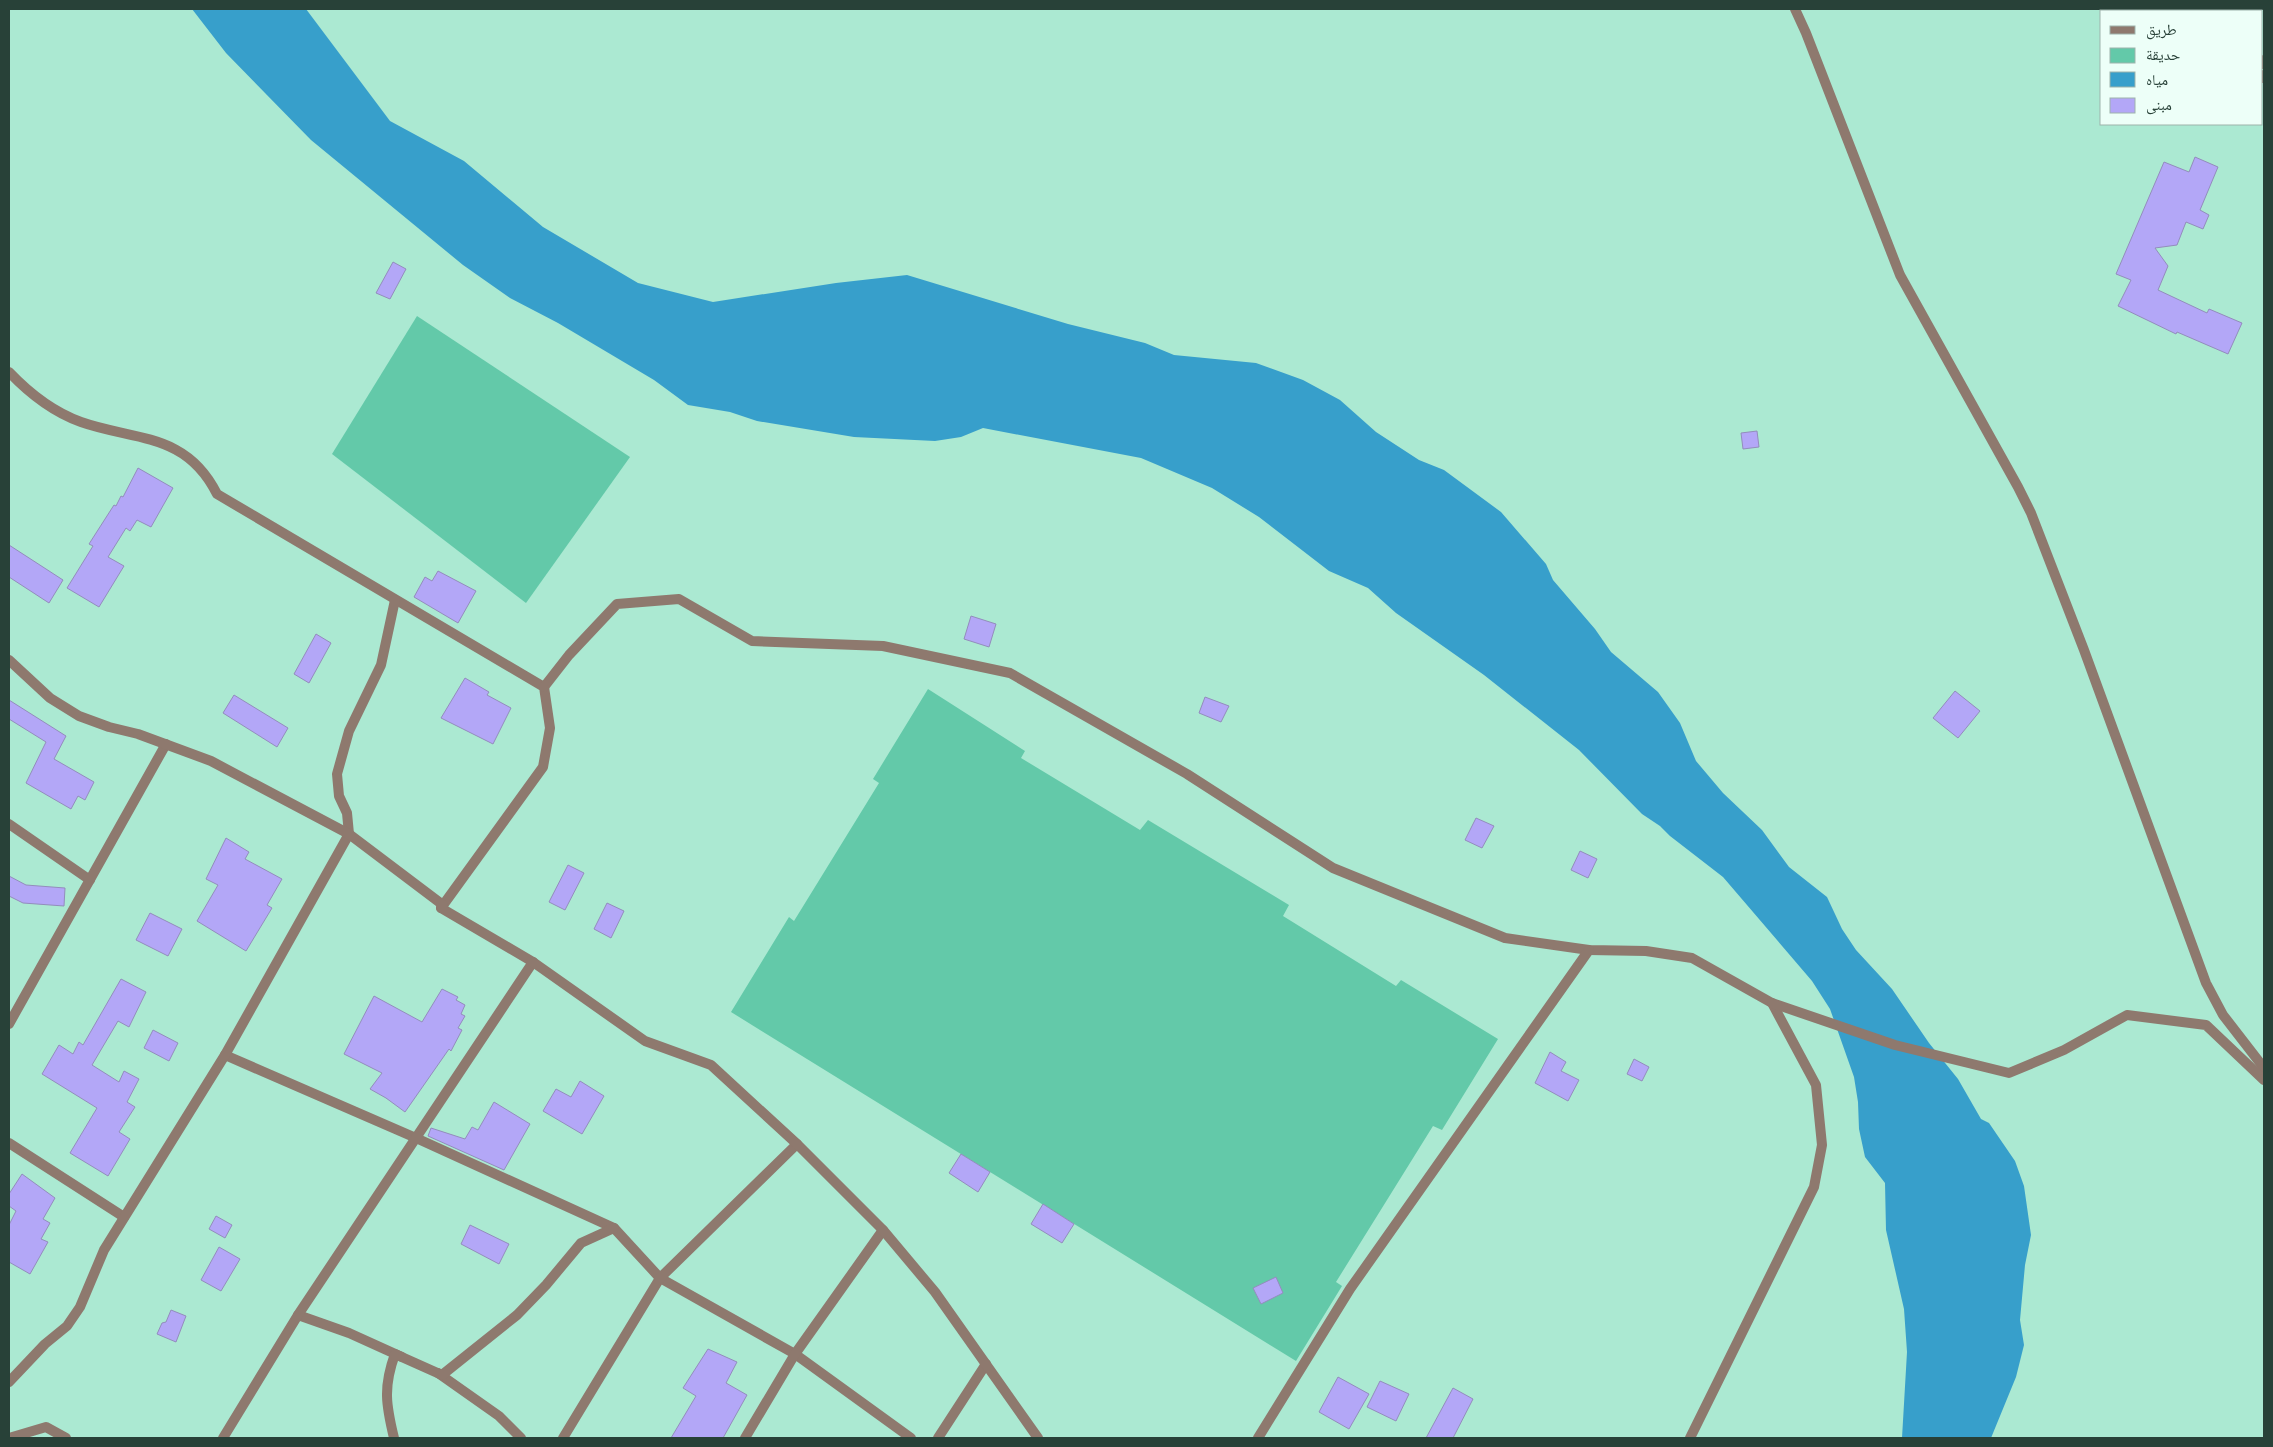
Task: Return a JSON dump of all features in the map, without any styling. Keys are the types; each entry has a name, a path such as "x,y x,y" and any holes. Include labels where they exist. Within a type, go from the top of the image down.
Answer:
{"street":[{"path":"1795,9 1900,275 2018,487 2030,513 2084,650 2206,983 2223,1015 2264,1068"},
{"path":"9,372 24,388 55,410 81,422 150,438 181,452 208,477 217,494 544,687"},
{"path":"441,908 543,767 550,728 544,687 569,654 616,604 679,599 752,641 883,646 1010,673 1187,774 1333,868 1505,938 1589,950 1646,951 1692,958 1772,1003 1895,1045 2009,1073 2064,1050 2127,1015 2206,1025 2264,1080"},
{"path":"9,1382 45,1344 67,1326 80,1307 104,1250 225,1055 349,834 347,813 339,796 337,774 349,731 381,665 395,600"},
{"path":"9,660 50,698 79,716 109,727 138,734 211,761 349,834 442,906 441,908 533,962 645,1041 712,1065 797,1144 883,1230 935,1292 1038,1438"},
{"path":"9,1024 166,744"},
{"path":"9,824 90,880"},
{"path":"1258,1438 1350,1289 1589,950"},
{"path":"223,1438 298,1316 533,962"},
{"path":"1690,1438 1814,1187 1822,1145 1816,1085 1772,1003"},
{"path":"225,1055 416,1138 614,1228 660,1278 795,1354 911,1438"},
{"path":"9,1143 124,1217"},
{"path":"563,1438 660,1278 797,1144"},
{"path":"442,1375 517,1315 546,1286 581,1243 614,1228"},
{"path":"745,1438 795,1354 883,1230"},
{"path":"298,1316 349,1333 442,1375 499,1416 521,1438"},
{"path":"394,1438 386,1405 390,1369 395,1354 442,1375"},
{"path":"938,1438 986,1364"},
{"path":"9,1438 46,1427 66,1438"}],"green space":[{"path":"417,316 630,457 526,603 332,454"},
{"path":"928,689 1025,751 1021,758 1140,830 1148,820 1289,905 1283,916 1396,986 1401,980 1498,1039 1442,1130 1433,1126 1336,1282 1342,1286 1296,1361 731,1012 789,917 794,921 879,783 873,779"}],"water":[{"path":"192,9 306,9 390,121 464,161 543,227 638,283 713,302 836,283 907,275 1068,324 1145,343 1174,355 1256,363 1303,380 1340,400 1376,432 1419,460 1444,470 1501,512 1546,564 1553,580 1595,629 1611,652 1658,692 1680,723 1696,761 1723,793 1762,830 1789,867 1827,897 1842,929 1856,950 1892,989 1929,1043 1958,1079 1981,1119 1989,1123 2015,1161 2024,1186 2031,1235 2025,1265 2020,1320 2024,1345 2016,1377 1991,1438 1902,1438 1907,1352 1904,1309 1886,1230 1885,1183 1865,1157 1859,1129 1858,1102 1854,1077 1830,1009 1812,981 1723,877 1660,826 1642,814 1579,750 1484,675 1396,613 1368,588 1329,571 1259,517 1212,488 1141,458 983,428 961,437 935,441 854,437 757,421 730,412 688,405 654,380 558,323 510,298 463,265 311,140 226,53"}],"building":[{"path":"2195,157 2218,167 2200,210 2209,215 2203,229 2186,222 2177,245 2155,248 2168,266 2158,290 2207,313 2209,309 2242,323 2228,354 2177,332 2176,334 2118,306 2131,280 2116,274 2164,162 2189,172"},
{"path":"393,262 406,269 390,299 376,293"},
{"path":"1757,431 1759,447 1743,449 1741,433"},
{"path":"138,468 173,488 151,527 137,520 130,531 126,528 108,557 124,566 99,607 67,588 93,546 89,544 114,505 116,506 121,496 123,497"},
{"path":"9,545 63,580 49,603 9,577"},
{"path":"438,571 476,591 458,623 414,597 425,577 432,581"},
{"path":"971,616 996,624 989,647 964,639"},
{"path":"316,634 331,643 309,683 294,674"},
{"path":"465,678 489,692 487,695 511,708 493,744 441,718"},
{"path":"1955,691 1980,711 1958,738 1933,718"},
{"path":"234,695 288,728 277,747 223,713"},
{"path":"1205,697 1229,706 1221,722 1199,713"},
{"path":"9,700 66,736 54,759 94,782 85,800 78,796 71,809 26,783 46,742 9,719"},
{"path":"1476,818 1494,826 1482,848 1465,840"},
{"path":"226,838 249,852 245,859 282,879 267,905 272,908 246,951 197,921 218,885 206,879"},
{"path":"1580,851 1597,859 1588,878 1571,870"},
{"path":"568,865 584,873 565,910 549,902"},
{"path":"9,876 26,885 65,888 64,906 23,903 9,896"},
{"path":"607,903 624,911 611,938 594,929"},
{"path":"150,913 182,929 168,956 136,940"},
{"path":"121,979 146,992 129,1027 118,1021 92,1065 119,1082 124,1071 139,1079 127,1102 135,1107 119,1132 130,1139 108,1176 70,1153 97,1108 42,1074 59,1045 73,1054 79,1042 83,1045"},
{"path":"442,989 458,997 456,1000 465,1005 461,1014 465,1016 458,1028 462,1030 451,1051 449,1049 405,1112 370,1089 382,1073 344,1054 374,996 422,1022"},
{"path":"153,1030 178,1043 169,1061 144,1048"},
{"path":"1550,1052 1566,1062 1561,1071 1579,1080 1568,1101 1535,1083"},
{"path":"1634,1059 1649,1067 1642,1081 1627,1074"},
{"path":"580,1081 604,1096 582,1134 543,1111 556,1089 571,1097"},
{"path":"494,1102 530,1124 504,1170 428,1136 431,1128 465,1139 472,1127 478,1130"},
{"path":"961,1154 990,1172 978,1192 949,1173"},
{"path":"22,1174 55,1198 43,1219 50,1223 41,1239 48,1242 30,1274 9,1262 9,1225 16,1211 9,1206 9,1194"},
{"path":"1043,1204 1074,1224 1062,1243 1031,1224"},
{"path":"216,1216 232,1225 225,1238 209,1229"},
{"path":"470,1225 509,1244 499,1264 461,1244"},
{"path":"219,1247 240,1259 221,1291 201,1280"},
{"path":"1276,1277 1283,1293 1261,1304 1253,1288"},
{"path":"171,1310 186,1316 176,1342 157,1334 162,1323 166,1322"},
{"path":"708,1349 737,1362 726,1383 747,1395 723,1438 671,1438 696,1396 683,1388"},
{"path":"1338,1377 1369,1394 1349,1429 1319,1412"},
{"path":"1380,1381 1409,1394 1396,1421 1367,1407"},
{"path":"1453,1388 1473,1399 1453,1438 1426,1438"}]}
